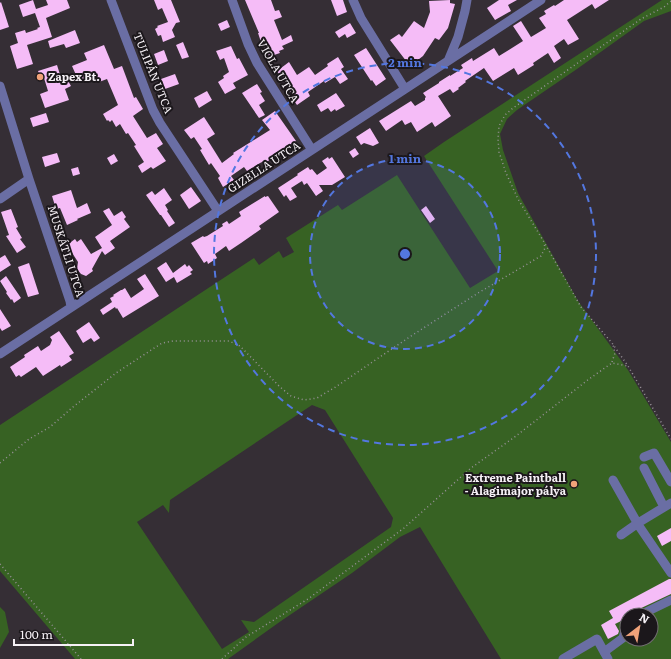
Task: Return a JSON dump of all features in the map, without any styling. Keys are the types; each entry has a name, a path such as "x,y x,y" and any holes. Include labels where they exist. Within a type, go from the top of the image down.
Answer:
{"street":[{"name":"TULIPÁN UTCA","path":"111,0 153,110 218,211"},
{"name":"VIOLA UTCA","path":"232,0 257,63 312,150"},
{"path":"353,0 361,18 405,89"},
{"path":"448,61 458,37 467,0"},
{"name":"GIZELLA UTCA","path":"0,354 541,0"},
{"name":"MUSKÁTLI UTCA","path":"0,86 27,181"},
{"name":"MUSKÁTLI UTCA","path":"0,102 71,307"},
{"path":"0,199 27,181"},
{"path":"644,457 654,453 671,482"},
{"path":"621,536 638,523 668,505 644,468"},
{"path":"613,480 638,523 671,573"},
{"path":"657,607 671,600"},
{"path":"563,659 597,639 606,655 619,642"}],"path":[{"path":"671,1 664,8 641,19 513,108 505,115 499,126 498,138 499,152 506,173 518,198 580,307 612,343 628,366 671,439"},
{"path":"0,463 29,439 50,427 116,373 162,342 229,341 240,346 280,387 291,396 304,400 317,398 478,293 541,256 545,248 544,242"},
{"path":"222,659 246,637 308,599 404,528 471,468 516,436 612,363 615,353 612,343"},
{"path":"612,363 628,366"},
{"path":"0,564 81,659"}],"green space":[{"path":"662,0 671,0 671,11 644,21 517,110 507,119 500,134 503,150 518,193 578,301 628,370 671,442 671,659 501,659 420,527 400,537 352,573 228,659 75,659 0,571 0,425 254,258 259,265 279,251 283,258 294,252 286,238 338,205 342,210 397,175 470,288 498,271 424,156","holes":["312,405 325,410 393,518 391,527 254,622 241,620 249,632 222,649 137,522 163,505 169,513 170,500"]},
{"path":"0,607 5,612 9,632 0,648"}],"building":[{"path":"33,0 36,9 48,5 46,0 67,0 70,8 46,18 52,37 27,45 33,64 17,69 10,46 18,43 15,33 25,30 26,33 40,27 35,13 23,17 19,5"},
{"path":"154,0 171,0 180,22 176,23 172,30 175,37 163,42 161,35 158,36 155,29 158,27 157,26 168,22 162,8 158,10"},
{"path":"245,0 271,0 275,11 279,10 282,17 274,20 282,40 291,35 293,41 282,46 284,49 279,51 280,53 269,56 261,42 259,33"},
{"path":"331,0 343,0 347,12 337,16"},
{"path":"450,0 450,3 455,4 448,28 439,40 435,38 423,56 410,66 390,40 399,34 402,37 414,21 424,28 430,12 429,1"},
{"path":"499,0 517,0 508,5 511,11 495,20 487,8"},
{"path":"564,0 609,0 595,9 592,4 567,20 579,39 568,45 564,39 554,46 561,58 554,63 548,53 533,63 534,65 518,75 514,68 493,81 484,68 465,81 466,82 453,93 450,89 438,96 451,116 435,127 432,122 417,132 411,122 405,125 402,120 386,131 379,121 411,101 415,106 425,100 426,97 423,93 463,68 461,65 472,58 473,61 494,48 499,56 523,41 513,26 521,21 531,37 546,28 539,18 546,14 544,11"},
{"path":"1,2 9,27 0,30 0,3"},
{"path":"227,20 230,27 221,31 218,24"},
{"path":"350,23 356,33 347,38 345,34 339,38 335,32"},
{"path":"75,30 80,43 66,48 64,44 50,48 48,41"},
{"path":"183,42 189,57 182,59 176,45"},
{"path":"104,45 114,69 122,66 134,98 136,97 143,109 133,116 147,138 156,133 163,144 157,148 166,161 153,169 151,167 142,173 138,166 144,162 134,146 136,145 128,133 126,134 120,124 116,127 112,120 110,122 108,120 107,121 103,114 118,105 107,79 99,82 97,77 82,82 78,74 76,75 72,66 87,60 84,53"},
{"path":"231,46 237,59 239,58 248,75 233,83 236,88 225,94 218,82 229,72 224,58 220,60 216,51"},
{"path":"366,48 386,79 376,86 354,55"},
{"path":"164,50 168,61 158,65 154,54"},
{"path":"338,57 344,67 341,69 348,79 340,84 335,77 325,83 324,81 308,92 310,96 297,105 290,95 292,94 277,71 289,62 297,75 309,67 315,75 328,66 327,64"},
{"path":"57,65 62,81 67,79 71,86 65,89 69,100 45,108 40,94 48,91 44,78 41,79 38,71"},
{"path":"175,74 179,84 165,89 161,79"},
{"path":"257,84 265,101 259,105 265,115 259,118 242,93"},
{"path":"207,91 212,100 199,108 194,98"},
{"path":"336,93 345,106 336,111 335,109 331,112 328,108 321,112 317,105"},
{"path":"275,111 296,141 272,155 274,157 265,163 264,161 247,171 244,167 231,176 234,180 223,187 218,178 220,176 211,163 209,165 200,150 202,149 194,137 191,139 184,130 204,117 215,134 207,139 222,163 234,154 233,153 270,130 262,120"},
{"path":"46,113 49,122 33,127 30,118"},
{"path":"370,128 379,143 373,146 364,143 361,145 356,137"},
{"path":"355,148 359,154 353,158 349,152"},
{"path":"57,153 60,162 45,167 42,157"},
{"path":"114,154 118,161 111,165 107,158"},
{"path":"328,157 329,159 332,157 345,177 332,185 319,185 323,191 316,196 307,183 304,185 302,181 291,188 297,197 290,201 286,195 284,197 278,188 308,167 317,175 327,168 322,161"},
{"path":"78,167 80,174 73,176 71,169"},
{"path":"191,187 201,201 189,209 180,195"},
{"path":"164,188 172,200 165,205 175,223 169,227 146,195 152,191 155,195"},
{"path":"71,190 77,208 87,203 91,213 67,225 60,208 56,209 52,196"},
{"path":"265,196 268,196 279,212 259,226 261,229 241,243 229,251 226,246 215,254 217,258 208,264 207,261 204,263 191,243 203,236 207,236 223,226 222,224 227,221 229,224 241,216 239,212"},
{"path":"426,206 435,219 430,223 421,210"},
{"path":"109,208 114,216 122,211 126,217 124,219 130,227 110,241 115,248 105,255 102,251 92,269 93,271 86,276 81,274 77,269 78,262 67,245 75,239 77,242 81,239 91,254 102,248 95,237 112,225 103,211"},
{"path":"11,209 18,227 16,228 22,238 20,239 26,247 17,253 6,236 9,235 1,212"},
{"path":"5,255 11,265 0,272 0,258"},
{"path":"166,262 173,273 185,264 187,267 189,265 193,270 190,272 192,274 177,283 174,277 166,282 157,268"},
{"path":"29,263 39,294 28,297 18,267"},
{"path":"145,274 159,296 123,318 115,307 103,315 100,310 112,302 110,298 114,296 113,295 125,288 131,298 144,289 137,279"},
{"path":"6,276 21,298 14,303 6,293 7,292 0,281"},
{"path":"0,309 11,326 2,331 0,328"},
{"path":"89,322 100,338 94,342 91,338 83,343 76,331"},
{"path":"59,331 74,353 69,356 72,360 61,367 60,365 43,376 36,367 21,377 19,375 16,377 10,367 38,346 41,351 50,345 52,340 50,337"},
{"path":"671,528 671,541 662,546 657,536"},
{"path":"671,579 671,594 643,607 619,607 619,622 615,624 619,631 618,634 608,639 601,625 613,618 609,611"}],"place":[{"name":"Zapex Bt.","path":"40,77"},
{"name":"Extreme Paintball - Alagimajor pálya","path":"574,484"}]}
